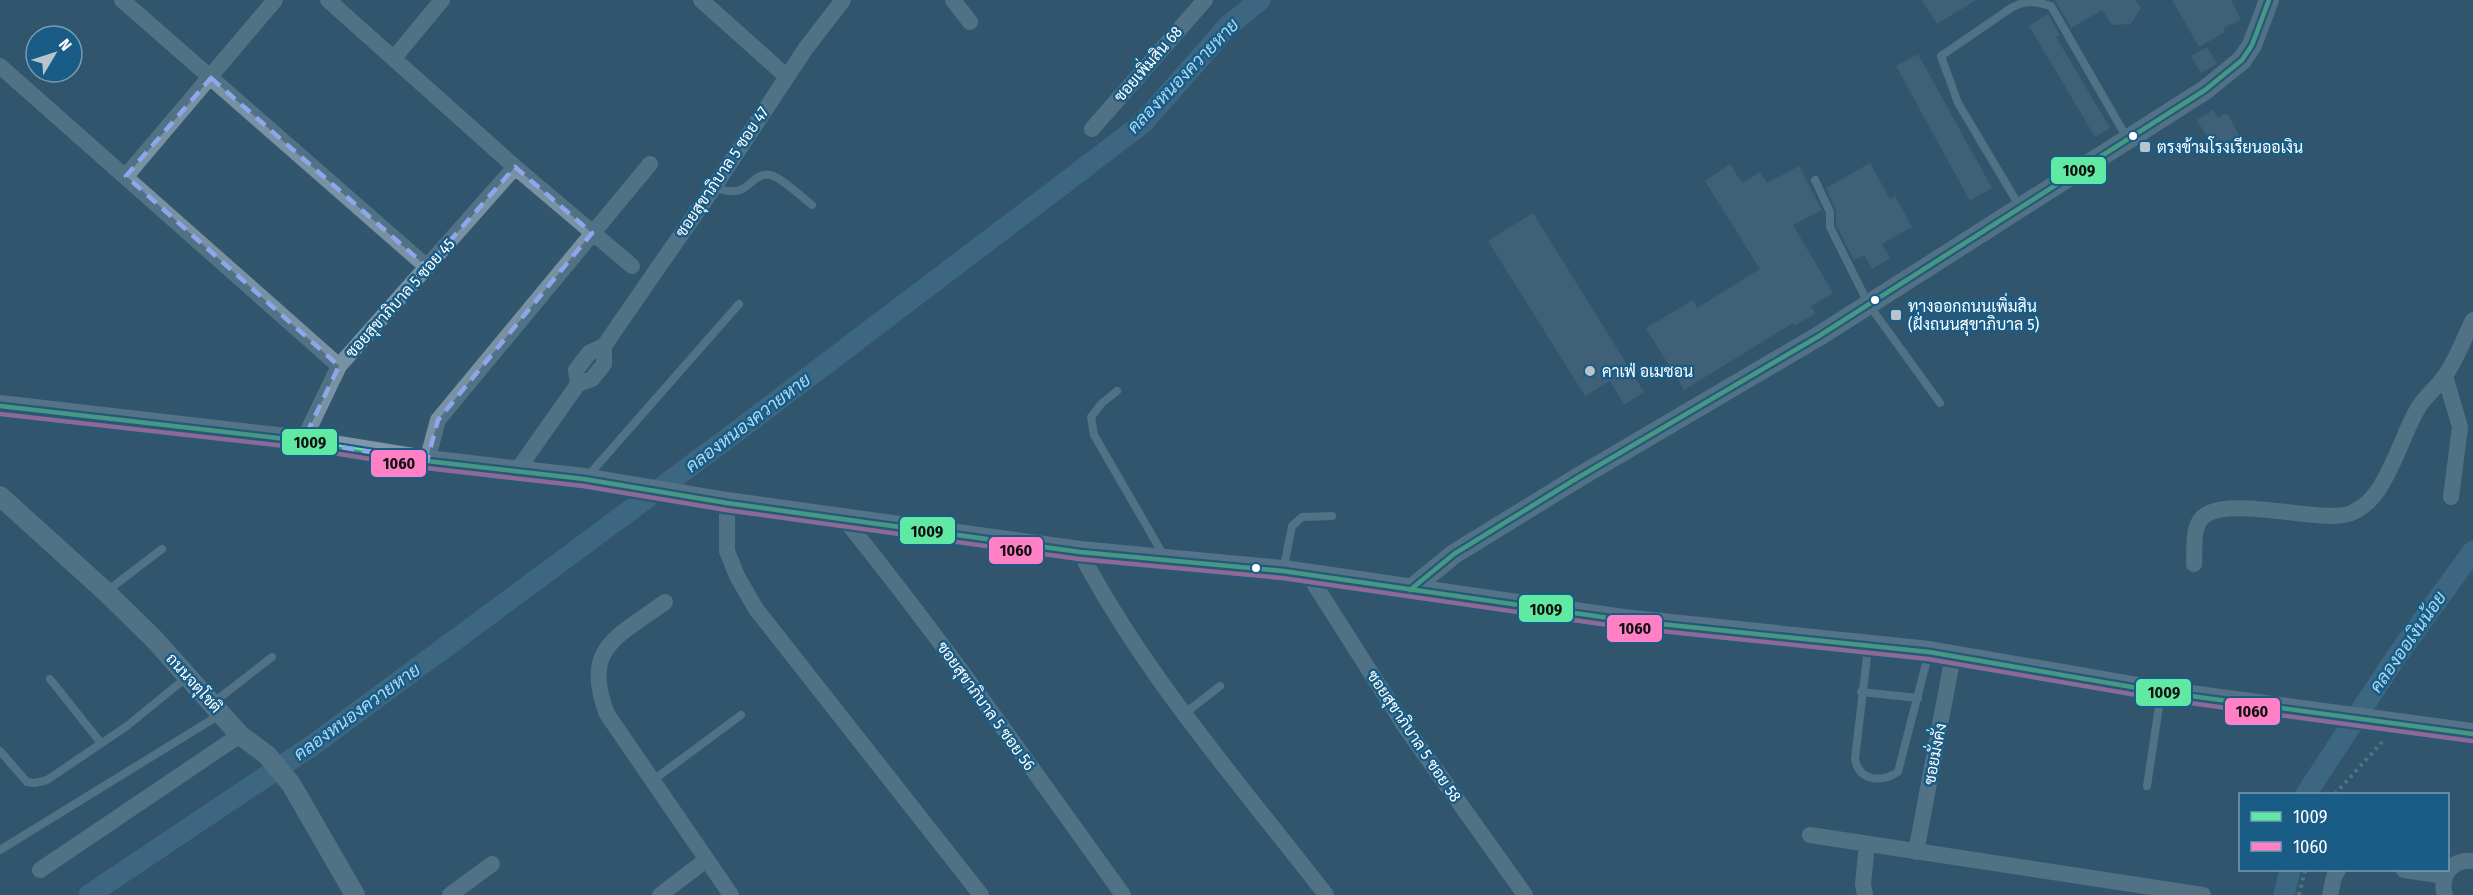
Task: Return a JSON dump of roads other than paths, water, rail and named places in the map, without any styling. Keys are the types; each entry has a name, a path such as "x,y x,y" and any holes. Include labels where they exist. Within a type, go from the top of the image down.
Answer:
{"main road":[{"path":"0,406 303,441 427,460 584,479 727,503 1080,552 1308,574 1623,620 1929,651 2161,692 2306,714 2473,734"}],"street":[{"path":"122,0 427,267"},
{"path":"126,176 275,0"},
{"path":"328,0 515,167 632,266"},
{"path":"394,58 442,0"},
{"path":"701,0 786,76"},
{"name":"ซอยสุขาภิบาล 5 ซอย 47","path":"516,472 578,384 592,379 604,364 604,346 714,187 786,76 843,0"},
{"path":"953,0 970,22"},
{"name":"ซอยเพิ่มสิน 68","path":"1092,129 1205,0"},
{"path":"1410,590 1454,555 1578,477 1869,305 2205,90 2242,60 2252,45 2269,0"},
{"path":"0,66 339,366"},
{"path":"427,460 438,420 650,164"},
{"name":"ซอยสุขาภิบาล 5 ซอย 45","path":"303,441 339,366 515,167"},
{"path":"2194,564 2196,528 2201,519 2211,511 2231,507 2345,515 2364,504 2383,484 2420,405 2445,376 2473,320"},
{"path":"2445,376 2460,427 2451,497"},
{"name":"ถนนจตุโชติ","path":"0,496 106,592 188,676 240,735 267,755 291,784 355,895"},
{"path":"727,503 727,551 736,576 756,609 981,895"},
{"name":"ซอยสุขาภิบาล 5 ซอย 56","path":"846,520 957,664 1123,895"},
{"path":"1080,552 1104,598 1184,714 1326,895"},
{"name":"ซอยสุขาภิบาล 5 ซอย 58","path":"1308,574 1406,728 1525,895"},
{"path":"664,602 610,643 601,654 599,667 601,700 607,714 731,895"},
{"name":"ซอยมั่งคั่ง","path":"1916,852 1953,656"},
{"path":"40,870 240,735"},
{"path":"1810,835 2147,891 2203,895"},
{"path":"1865,895 1863,884 1868,844"},
{"path":"660,895 706,860"},
{"path":"2445,895 2443,884 2445,876 2454,865 2460,861 2473,861"},
{"path":"450,895 492,864"},
{"path":"2330,895 2337,871"},
{"path":"2411,871 2445,876"}],"lane":[{"path":"2020,207 1958,103 1941,56 2022,0 2032,0 2050,6 2128,139"},
{"path":"714,187 729,193 737,192 762,175 773,176 812,205"},
{"path":"1815,180 1830,212 1830,227 1869,305 1940,403"},
{"path":"584,479 739,304"},
{"path":"1117,391 1102,403 1091,417 1094,435 1166,560"},
{"path":"1283,571 1292,526 1302,517 1332,516"},
{"path":"106,592 162,549"},
{"path":"1868,645 1855,759 1857,768 1863,776 1872,779 1891,777 1898,772 1929,651"},
{"path":"0,850 217,709 272,657"},
{"path":"0,751 27,782 47,780 127,726 188,676"},
{"path":"50,679 101,742"},
{"path":"1184,714 1220,686"},
{"path":"1861,692 1918,698"},
{"path":"2146,786 2161,692"},
{"path":"652,781 741,716"}],"waterway":[{"name":"คลองหนองควายหาย","path":"89,895 313,745 732,435 1142,124 1228,26 1260,0"},
{"name":"คลองออเงินน้อย","path":"2307,793 2396,657 2473,551"},
{"name":"คลองออเงินน้อย","path":"2284,895 2290,871"}],"place":[{"name":"ตรงข้ามโรงเรียนออเงิน","path":"2145,147"},
{"name":"ทางออกถนนเพิ่มสิน (ฝั่งถนนสุขาภิบาล 5)","path":"1896,315"},
{"name":"คาเฟ่ อเมซอน","path":"1590,371"}]}
